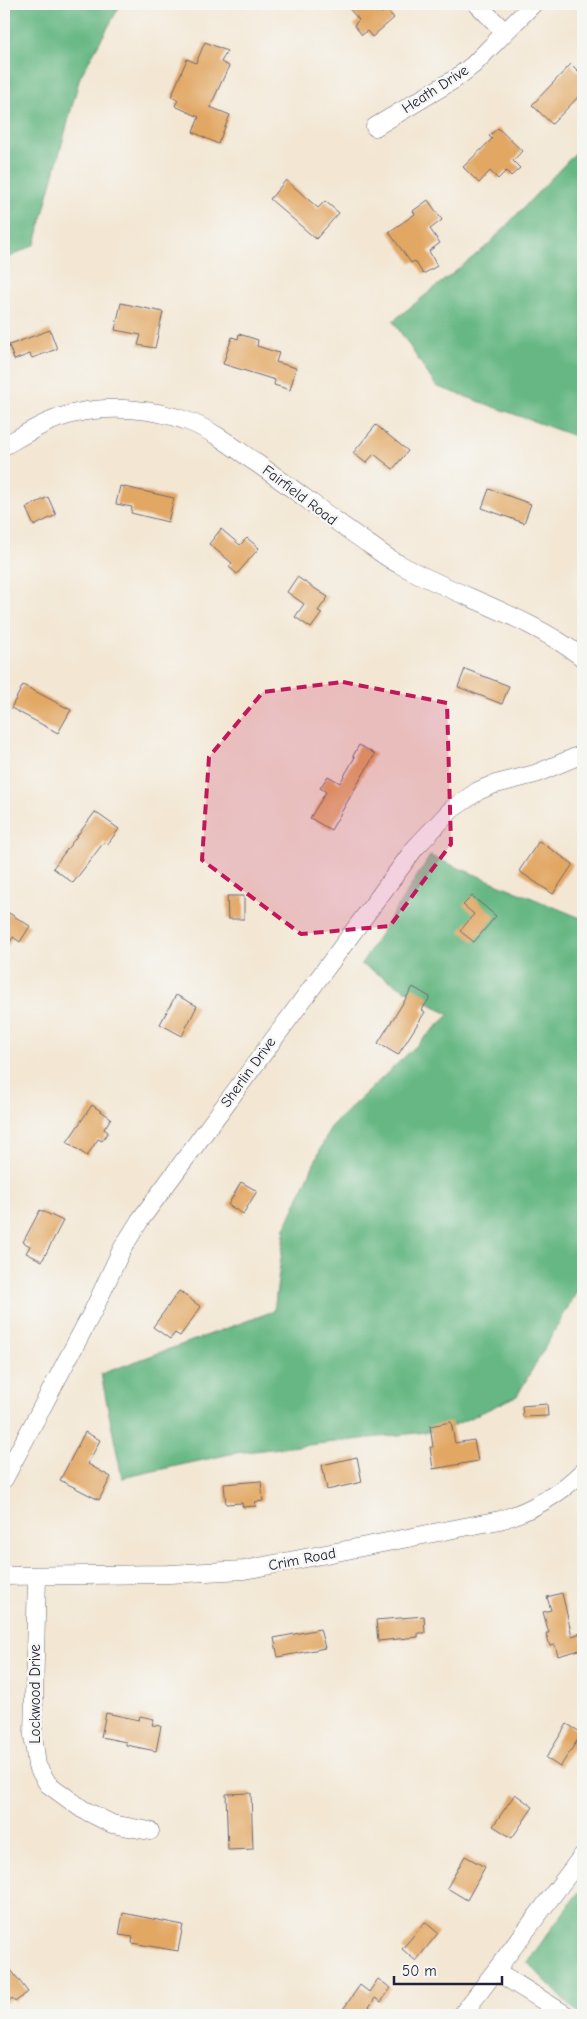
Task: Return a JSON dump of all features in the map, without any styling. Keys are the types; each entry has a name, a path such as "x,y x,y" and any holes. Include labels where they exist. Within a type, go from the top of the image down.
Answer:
{"street":[{"path":"477,4 505,32"},
{"name":"Heath Drive","path":"376,127 455,79 474,64 533,4"},
{"name":"Fairfield Road","path":"4,446 48,422 70,414 94,409 128,409 154,412 191,422 236,448 331,519 398,564 538,630 566,645 583,658"},
{"name":"Sherlin Drive","path":"4,1479 93,1312 122,1249 140,1220 414,848 452,809 478,792 492,786 535,774 583,754"},
{"name":"Crim Road","path":"4,1576 37,1577 244,1570 500,1520 520,1514 580,1481"},
{"name":"Lockwood Drive","path":"37,1577 33,1735 37,1766 48,1784 82,1810 112,1824 150,1830"},
{"path":"462,2015 583,1855"},
{"path":"496,1970 566,2015"}],"highlighted area":[{"path":"343,682 447,703 451,844 390,926 301,934 202,860 209,757 263,692"}],"green space":[{"path":"4,4 121,4 80,77 35,244 4,260"},
{"path":"583,145 583,439 436,386 393,321 487,246"},
{"path":"430,856 583,919 583,1281 517,1396 444,1430 235,1453 122,1478 101,1374 274,1311 285,1228 331,1126 449,1015 361,964"},
{"path":"583,1886 583,2015 579,2015 527,1962"}],"building":[{"path":"345,4 374,4 382,13 386,9 394,18 372,37 367,31 362,35 354,25 359,20"},
{"path":"205,42 227,51 221,62 229,66 210,107 230,115 218,144 193,132 199,117 175,106 178,100 171,97 187,59 196,63"},
{"path":"571,64 583,76 583,92 552,124 532,105"},
{"path":"498,128 522,151 513,161 520,168 511,176 506,171 498,179 490,171 479,183 463,167 492,139 489,136"},
{"path":"286,180 318,208 325,201 339,213 316,239 270,199"},
{"path":"428,200 442,220 430,229 440,243 429,251 437,266 423,274 415,261 411,263 389,232 415,214 413,211"},
{"path":"121,303 163,312 155,348 138,345 141,335 115,330"},
{"path":"50,330 57,349 32,358 30,354 14,360 9,345"},
{"path":"239,334 258,340 257,346 279,353 276,362 296,368 290,390 274,385 275,380 223,364 232,337 238,339"},
{"path":"376,425 408,451 393,469 374,454 366,463 353,453"},
{"path":"120,486 174,498 168,522 131,513 132,507 116,504"},
{"path":"489,489 531,504 524,523 482,508"},
{"path":"48,497 56,515 34,526 26,508"},
{"path":"221,529 240,545 247,538 259,548 237,574 229,567 232,563 209,544"},
{"path":"297,577 328,597 318,611 322,613 311,628 295,617 304,604 287,592"},
{"path":"465,669 509,686 502,704 458,687"},
{"path":"23,685 71,710 58,733 11,708"},
{"path":"359,745 375,754 331,830 310,818 326,792 320,788 328,776 340,783 355,757 353,756"},
{"path":"95,812 119,829 107,845 104,842 73,883 53,868"},
{"path":"539,841 573,864 553,894 519,871"},
{"path":"227,896 244,896 244,919 228,919"},
{"path":"472,896 496,916 474,942 460,931 474,914 463,905"},
{"path":"4,910 30,926 20,942 13,937 4,952"},
{"path":"413,987 430,997 422,1010 425,1012 398,1055 378,1043"},
{"path":"176,995 197,1006 182,1036 160,1024"},
{"path":"92,1105 111,1118 104,1129 108,1132 102,1141 98,1139 87,1156 67,1142"},
{"path":"241,1182 257,1191 243,1214 228,1205"},
{"path":"40,1210 63,1221 42,1261 26,1253 30,1246 23,1242"},
{"path":"179,1291 201,1307 180,1336 175,1333 170,1339 153,1327"},
{"path":"547,1404 548,1416 523,1417 522,1406"},
{"path":"451,1422 455,1443 474,1440 478,1461 433,1469 430,1447 433,1447 430,1426"},
{"path":"85,1432 100,1440 88,1464 111,1477 99,1500 60,1480"},
{"path":"357,1457 362,1482 327,1490 322,1465"},
{"path":"261,1481 263,1501 255,1502 256,1506 243,1507 242,1503 226,1504 224,1484"},
{"path":"562,1593 572,1636 581,1633 583,1649 558,1656 555,1645 550,1646 546,1633 549,1633 543,1612 551,1610 547,1597"},
{"path":"424,1616 425,1633 418,1633 418,1637 378,1641 376,1620"},
{"path":"320,1629 325,1648 278,1657 274,1638"},
{"path":"106,1713 139,1720 140,1716 154,1719 152,1725 161,1726 156,1751 126,1745 126,1742 101,1737"},
{"path":"567,1724 582,1733 560,1767 546,1758"},
{"path":"251,1793 253,1849 228,1850 226,1794"},
{"path":"515,1794 533,1807 512,1838 493,1826"},
{"path":"465,1856 485,1867 467,1900 447,1888"},
{"path":"123,1913 183,1925 178,1951 132,1943 133,1937 119,1935"},
{"path":"425,1922 438,1933 416,1961 402,1949"},
{"path":"4,1961 28,1992 15,2002 12,1998 4,2005"},
{"path":"378,1979 391,1988 381,2002 375,1998 364,2015 339,2015 360,1985 369,1992"}]}
